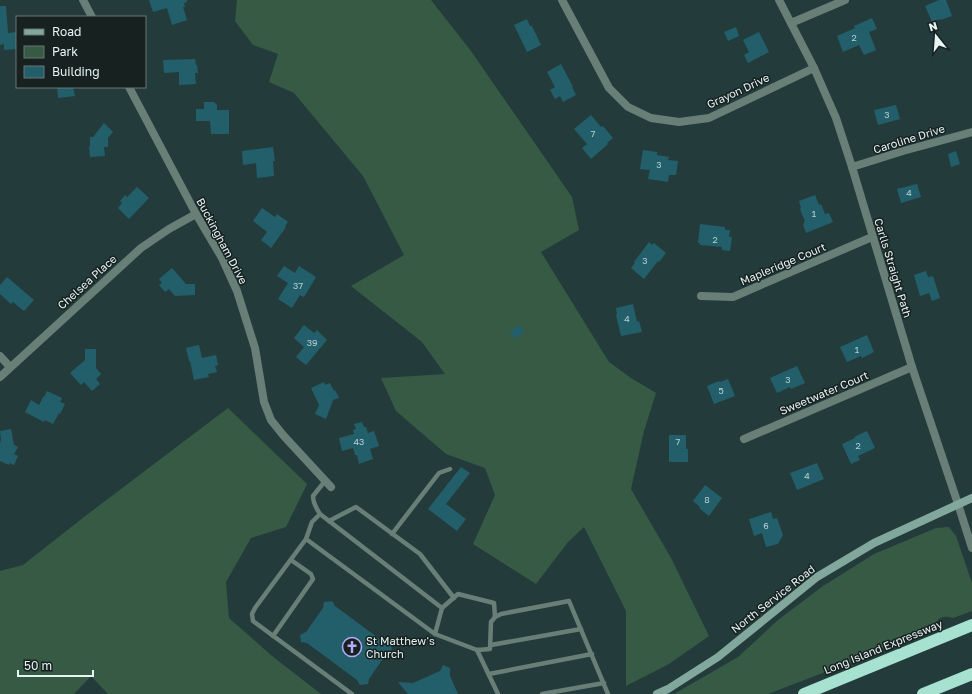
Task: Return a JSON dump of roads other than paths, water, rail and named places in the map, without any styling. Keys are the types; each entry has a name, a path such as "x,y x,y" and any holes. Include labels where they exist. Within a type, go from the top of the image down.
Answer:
{"highway":[{"name":"Long Island Expressway","path":"804,694 972,625"},
{"path":"923,694 972,674"}],"main road":[{"name":"North Service Road","path":"657,694 718,657 817,577 874,543 972,498"}],"street":[{"path":"83,0 91,16"},
{"name":"Grayon Drive","path":"562,0 609,88 628,106 651,118 679,122 708,118 814,68"},
{"name":"Carlls Straight Path","path":"779,0 814,68 836,118 912,367 972,548"},
{"path":"791,23 845,0"},
{"name":"Buckingham Drive","path":"130,88 196,214 222,258 236,291 255,348 264,402 271,420 328,484"},
{"name":"Caroline Drive","path":"852,167 972,132"},
{"name":"Chelsea Place","path":"0,377 141,248 169,229 196,214"},
{"name":"Mapleridge Court","path":"700,296 733,297 872,237"},
{"path":"0,356 10,367"},
{"name":"Sweetwater Court","path":"744,439 912,367"}],"lane":[{"path":"392,534 439,473 450,469"},
{"path":"328,484 312,496 320,514 442,608"},
{"path":"329,521 356,507 420,554 454,598"},
{"path":"320,514 312,522 306,539 255,608 252,614 253,621 352,694"},
{"path":"306,539 435,634 478,650 490,649 491,622 500,614 569,601 608,694"},
{"path":"272,636 313,579 311,574 291,560"},
{"path":"435,634 442,608 458,594 494,603 495,617"},
{"path":"491,645 581,629"},
{"path":"478,650 498,694"},
{"path":"489,674 592,654"},
{"path":"542,694 604,683"}],"place":[{"name":"St Matthew's Church","path":"352,647"}]}
